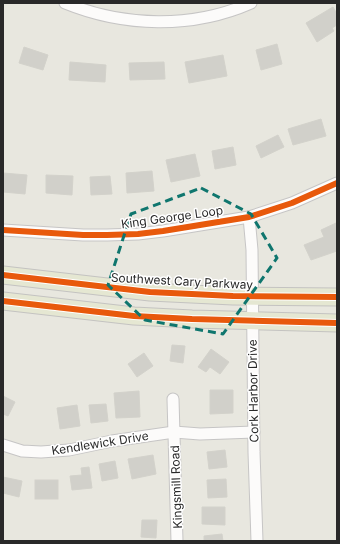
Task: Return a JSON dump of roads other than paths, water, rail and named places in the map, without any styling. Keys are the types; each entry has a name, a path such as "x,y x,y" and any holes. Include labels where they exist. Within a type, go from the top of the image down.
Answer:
{"main road":[{"name":"Southwest Cary Parkway","path":"3,275 150,292 252,296 337,297"},
{"path":"3,301 134,316 337,323"}],"street":[{"path":"65,3 91,13 125,20 149,22 198,18 233,10 251,3"},
{"name":"King George Loop","path":"3,230 83,235 122,235 163,231 249,217 292,203 337,183"},
{"name":"Cork Harbor Drive","path":"249,217 253,321 257,541"},
{"path":"173,399 174,432"},
{"name":"Kendlewick Drive","path":"3,445 22,451 41,452 68,450 143,436 174,432 200,434 254,432"},
{"name":"Kingsmill Road","path":"174,432 177,541"}]}
